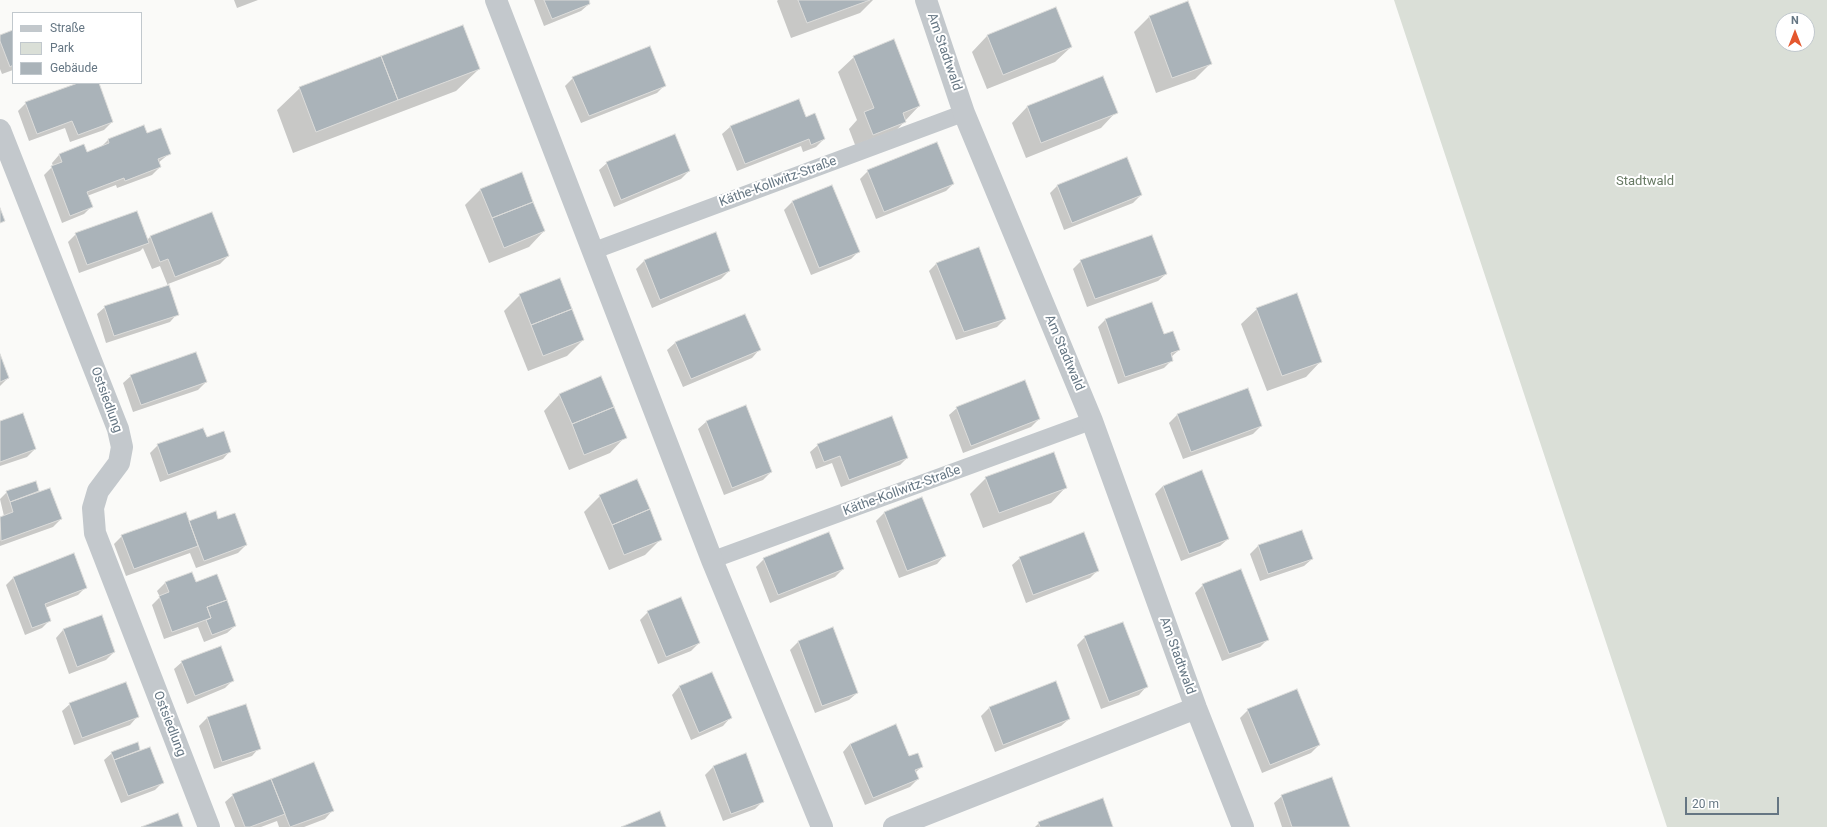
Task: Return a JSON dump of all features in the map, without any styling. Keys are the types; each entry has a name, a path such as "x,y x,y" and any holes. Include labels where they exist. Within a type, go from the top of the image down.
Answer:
{"street":[{"path":"496,0 712,560 822,827"},
{"name":"Am Stadtwald","path":"926,0 964,113 1092,421 1196,708 1243,827"},
{"name":"Ostsiedlung","path":"0,130 118,429 122,447 119,463 98,491 93,508 95,533 209,827"},
{"name":"Am Stadtwald","path":"894,827 1196,708"}],"lane":[{"name":"Käthe-Kollwitz-Straße","path":"593,251 964,113"},
{"name":"Käthe-Kollwitz-Straße","path":"712,560 1092,421"}],"green space":[{"name":"Stadtwald","path":"1394,0 1827,0 1827,827 1667,827"}],"building":[{"path":"544,0 589,0 590,4 552,19"},
{"path":"798,0 870,0 807,23"},
{"path":"1188,1 1212,64 1172,78 1149,16"},
{"path":"1056,7 1072,47 1003,75 987,35"},
{"path":"463,25 480,69 398,100 381,56"},
{"path":"12,30 12,66 10,67 0,41 0,35"},
{"path":"894,39 920,106 903,113 906,122 873,135 864,112 874,108 853,56"},
{"path":"650,46 666,86 589,116 572,77"},
{"path":"381,56 398,100 316,132 299,87"},
{"path":"1103,76 1118,113 1041,143 1027,106"},
{"path":"75,84 99,84 113,122 78,135 72,121 37,134 25,102"},
{"path":"799,99 806,117 815,113 825,139 811,145 809,139 745,164 730,126"},
{"path":"144,125 147,133 161,128 171,154 158,159 161,167 125,181 124,178 87,192 93,207 70,216 51,166 62,162 59,154 84,144 87,152 109,143 108,139"},
{"path":"675,134 690,171 621,200 606,162"},
{"path":"937,142 954,184 884,212 867,170"},
{"path":"1127,157 1142,195 1072,223 1057,185"},
{"path":"522,172 533,202 492,218 480,189"},
{"path":"832,185 860,252 819,268 792,201"},
{"path":"533,202 545,231 504,248 492,218"},
{"path":"0,208 5,221 0,223"},
{"path":"137,211 149,243 87,265 75,233"},
{"path":"212,212 229,256 175,277 168,259 160,262 150,236"},
{"path":"716,232 730,271 660,300 644,260"},
{"path":"1152,235 1167,274 1095,299 1080,260"},
{"path":"979,247 1006,319 964,332 936,263"},
{"path":"560,278 572,309 531,325 519,294"},
{"path":"169,285 179,315 114,336 104,306"},
{"path":"1297,293 1322,362 1282,376 1256,308"},
{"path":"1152,302 1164,334 1173,331 1180,350 1171,353 1173,361 1125,377 1105,319"},
{"path":"572,309 584,340 543,356 531,325"},
{"path":"745,314 761,350 691,379 675,342"},
{"path":"196,352 207,382 141,405 130,375"},
{"path":"0,354 9,378 0,382"},
{"path":"601,376 614,407 572,424 559,394"},
{"path":"1025,380 1040,419 971,446 956,407"},
{"path":"1248,388 1262,426 1191,452 1177,414"},
{"path":"746,405 772,472 732,488 706,421"},
{"path":"614,407 627,438 584,455 572,424"},
{"path":"23,413 36,449 0,462 0,421"},
{"path":"892,416 908,458 849,480 840,456 824,462 817,444"},
{"path":"203,428 207,437 224,431 231,452 168,475 157,444"},
{"path":"1054,452 1067,488 999,513 985,477"},
{"path":"1202,470 1229,539 1189,554 1163,486"},
{"path":"637,479 650,509 612,525 599,495"},
{"path":"36,481 39,491 10,502 6,491"},
{"path":"50,488 62,519 1,541 0,517 13,512 10,502"},
{"path":"922,497 946,556 907,571 884,512"},
{"path":"650,509 662,540 624,555 612,525"},
{"path":"216,511 218,519 235,513 247,545 204,561 189,521"},
{"path":"186,512 198,546 134,569 121,535"},
{"path":"1302,530 1313,559 1268,574 1258,545"},
{"path":"829,532 844,569 778,595 763,558"},
{"path":"1084,532 1099,571 1033,595 1019,557"},
{"path":"74,553 87,588 45,604 51,621 32,628 13,577"},
{"path":"1241,569 1269,640 1229,654 1202,584"},
{"path":"192,572 196,582 217,574 227,600 207,607 211,618 172,632 159,596 169,592 165,582"},
{"path":"681,597 700,643 666,657 647,611"},
{"path":"227,600 236,626 212,635 206,620 211,618 207,607"},
{"path":"102,615 115,652 77,667 63,629"},
{"path":"1123,622 1148,687 1109,702 1084,636"},
{"path":"833,627 858,693 822,706 798,641"},
{"path":"221,646 234,681 195,696 181,661"},
{"path":"712,672 732,718 699,733 679,686"},
{"path":"1056,681 1070,719 1003,745 989,707"},
{"path":"126,682 139,717 82,738 69,703"},
{"path":"1297,689 1320,745 1270,765 1247,709"},
{"path":"246,704 261,749 222,762 207,717"},
{"path":"896,724 909,756 918,753 923,767 915,770 919,779 873,798 850,744"},
{"path":"138,742 140,750 114,760 111,752"},
{"path":"150,747 164,783 128,796 114,760"},
{"path":"746,753 764,802 731,814 713,766"},
{"path":"314,762 334,811 290,827 271,779"},
{"path":"1332,777 1350,827 1292,827 1281,795"},
{"path":"271,779 285,814 250,827 245,827 232,794"},
{"path":"1103,798 1113,827 1040,827 1038,822"},
{"path":"660,811 666,827 621,827"},
{"path":"178,813 183,827 141,827"}]}
